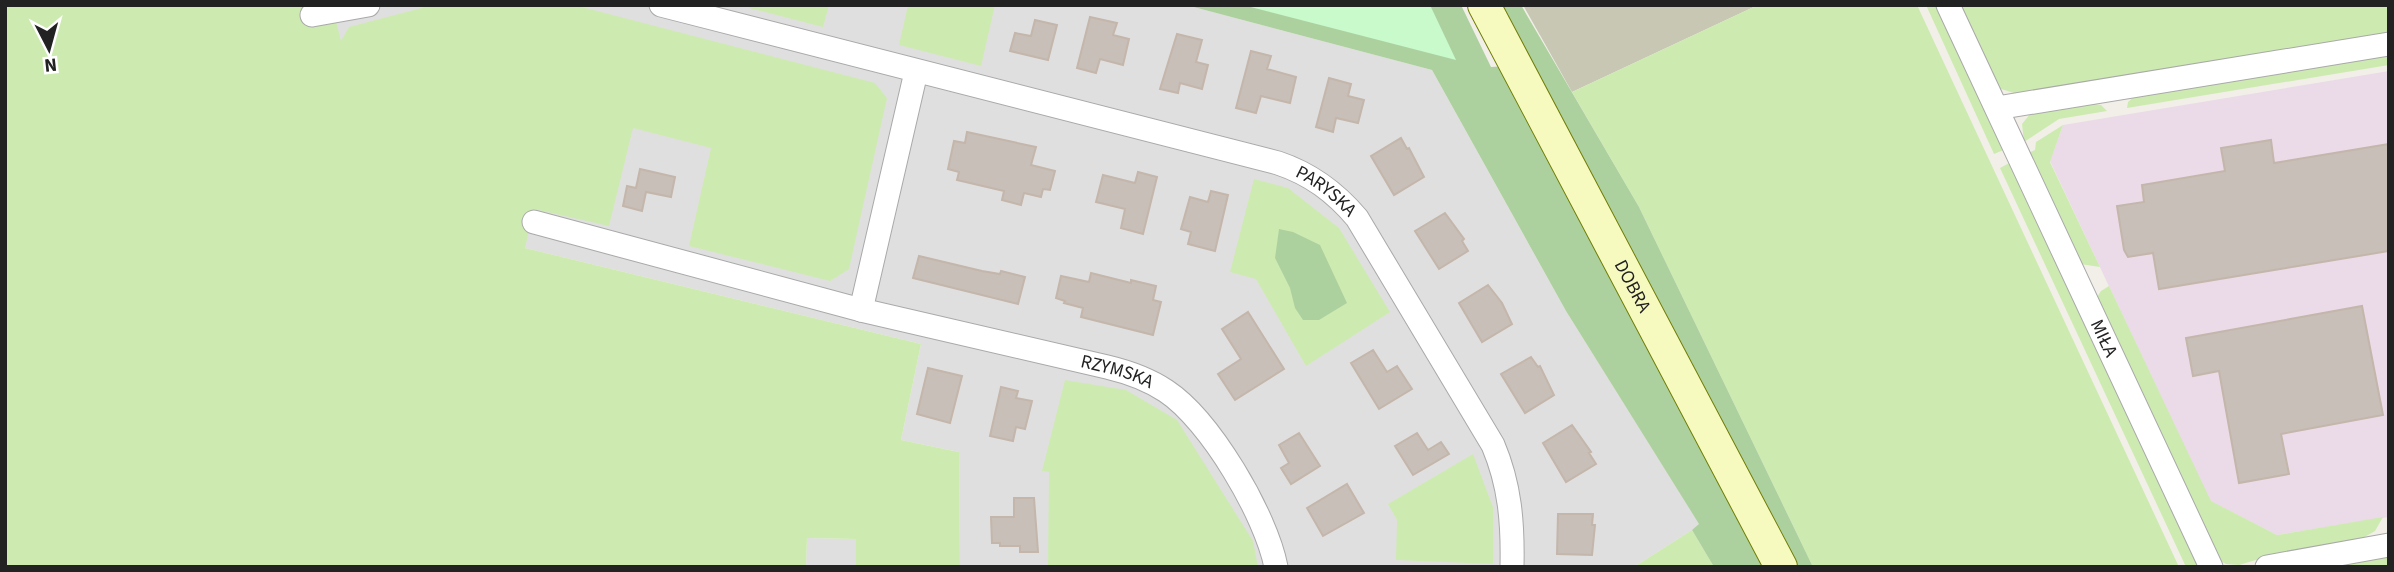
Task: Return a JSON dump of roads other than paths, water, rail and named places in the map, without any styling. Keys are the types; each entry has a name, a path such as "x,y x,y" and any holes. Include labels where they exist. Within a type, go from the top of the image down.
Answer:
{"street":[{"path":"312,15 368,5"},
{"name":"PARYSKA","path":"661,5 1278,163 1307,175 1335,193 1357,218 1493,445 1510,500 1512,567"},
{"name":"DOBRA","path":"1484,5 1781,567"},
{"name":"MIŁA","path":"1948,5 2211,567"},
{"path":"1997,108 2389,44"},
{"path":"861,310 916,72"},
{"name":"RZYMSKA","path":"534,222 861,310 1138,376 1167,391 1200,422 1261,518 1276,567"},
{"path":"2267,567 2389,545"}]}
